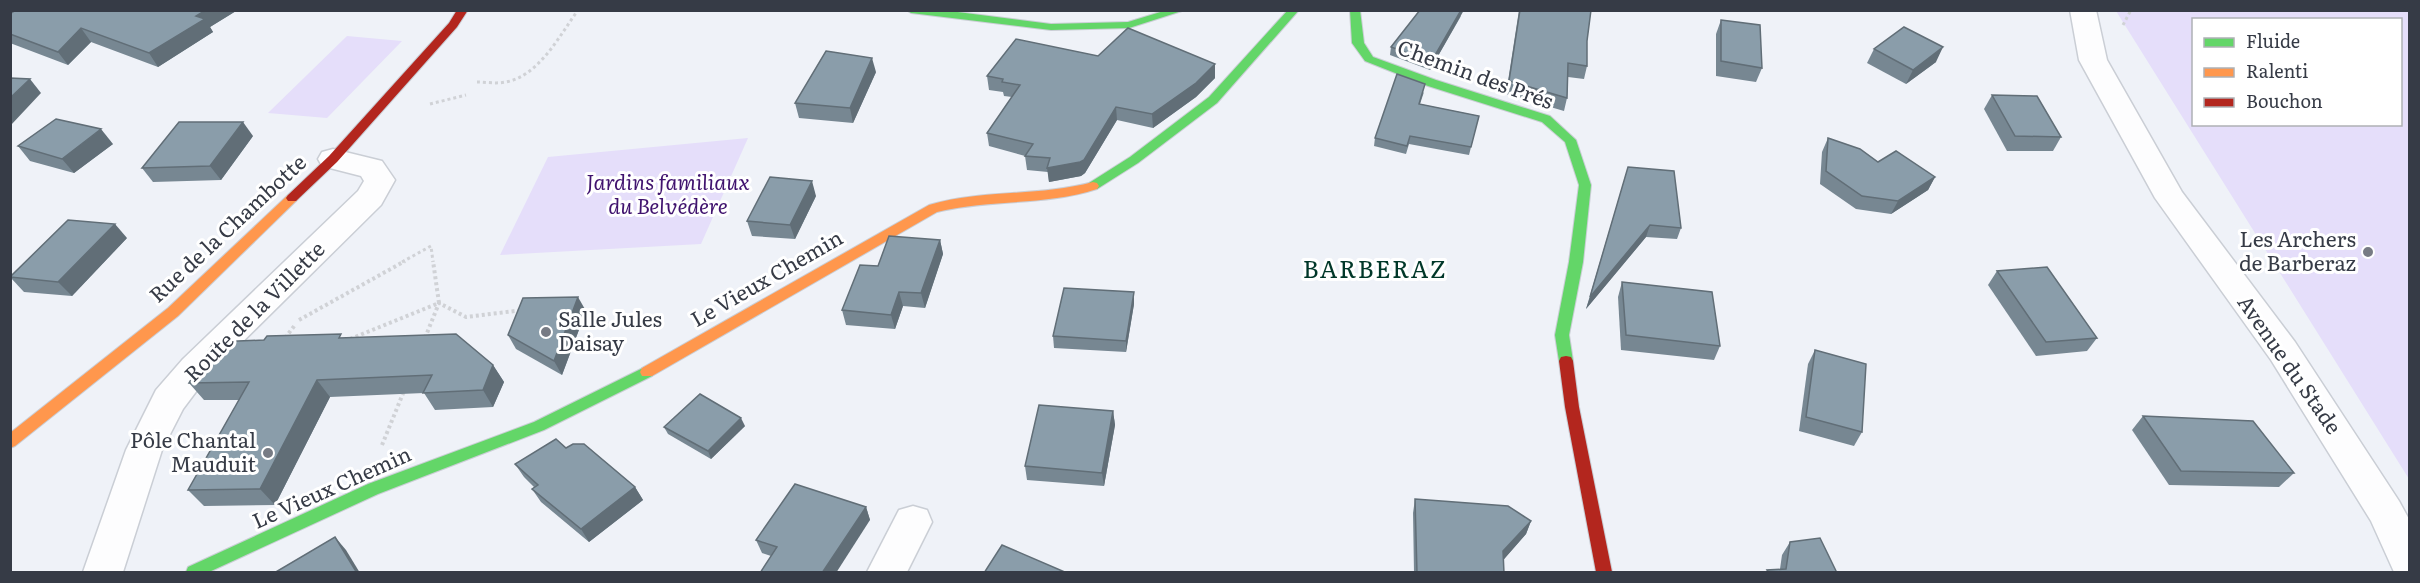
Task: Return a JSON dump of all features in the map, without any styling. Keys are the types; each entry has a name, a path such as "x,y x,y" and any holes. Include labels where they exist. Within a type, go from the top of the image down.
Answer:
{"street":[{"name":"Rue de la Chambotte","path":"10,442 173,312 333,159 453,25 463,10"},
{"name":"Rue de la Chambotte","path":"453,25 473,10"},
{"path":"911,10 1051,27 1129,25 1180,10"},
{"name":"Le Vieux Chemin","path":"194,573 361,495 539,426 624,385 933,208 957,201 1059,194 1091,187 1134,160 1213,100 1294,10"},
{"name":"Chemin des Prés","path":"1355,10 1358,43 1369,59 1432,83 1546,119 1570,140 1585,185 1562,335 1572,407 1604,573"},
{"name":"Avenue du Stade","path":"2083,10 2093,60 2170,198 2289,361 2386,512 2409,564"},
{"name":"Route de la Villette","path":"103,573 144,450 169,400 195,368 370,198 380,180 371,168 333,159"},
{"path":"887,573 913,522"}],"path":[{"path":"477,82 508,82 523,76 544,57 578,10"},
{"path":"426,105 466,95"},
{"path":"292,344 283,341 299,320 431,246 439,303 424,342"},
{"path":"299,320 310,258"},
{"path":"340,343 439,303 466,316 523,310 531,306"},
{"path":"361,495 408,382"}],"green space":[{"path":"2116,11 2409,11 2409,479"},
{"path":"347,36 402,41 327,118 268,113"},
{"name":"Jardins familiaux du Belvédère","path":"748,138 701,244 500,255 548,157"}],"building":[{"path":"16,10 206,10 196,16 205,19 149,53 81,28 58,52 10,34 10,14"},
{"path":"1420,10 1461,10 1431,62 1391,47"},
{"path":"1520,10 1591,10 1587,66 1568,63 1567,98 1509,81"},
{"path":"1721,20 1760,25 1762,68 1721,61"},
{"path":"1904,27 1943,47 1913,70 1874,49"},
{"path":"1128,28 1215,64 1196,83 1152,114 1116,107 1084,160 1080,162 1047,168 1050,158 1025,156 1033,144 987,133 1020,85 1002,82 1003,79 987,76 1016,39 1098,56"},
{"path":"826,51 872,58 850,108 795,103"},
{"path":"1397,74 1425,84 1419,104 1479,116 1471,147 1410,136 1407,146 1375,138"},
{"path":"10,78 30,79 10,98"},
{"path":"1992,95 2037,96 2061,137 2015,136"},
{"path":"56,119 101,129 62,159 18,146"},
{"path":"179,122 243,122 210,166 142,168"},
{"path":"1828,138 1860,149 1878,162 1896,151 1935,177 1898,201 1862,196 1826,171"},
{"path":"1628,167 1674,171 1681,228 1650,225 1590,297"},
{"path":"770,177 812,181 790,225 747,221"},
{"path":"68,220 115,224 58,282 10,277"},
{"path":"889,236 940,240 921,293 899,292 891,315 842,310 860,265 878,266"},
{"path":"2047,267 2097,338 2046,342 1997,271"},
{"path":"1622,282 1712,292 1720,346 1626,335"},
{"path":"1064,288 1134,292 1126,341 1053,336"},
{"path":"578,297 554,361 508,335 523,298"},
{"path":"341,334 339,338 456,334 493,365 483,390 423,393 432,375 317,380 260,489 188,490 249,382 189,383 214,342 264,340 267,336"},
{"path":"1815,350 1866,364 1862,432 1806,417"},
{"path":"700,394 741,418 708,451 664,427"},
{"path":"1039,405 1113,411 1102,473 1025,466"},
{"path":"2143,416 2253,421 2294,473 2181,471"},
{"path":"556,439 566,448 573,444 584,444 635,487 581,529 532,489 538,485 515,464"},
{"path":"795,484 866,507 822,573 760,573 777,547 756,540"},
{"path":"1415,499 1508,506 1531,521 1503,551 1504,573 1417,573"},
{"path":"335,537 357,573 274,573"},
{"path":"1820,538 1837,573 1769,573 1767,570 1786,569 1790,542"},
{"path":"1002,545 1067,573 984,573"}],"traffic: fast":[{"path":"911,10 1051,27 1129,25 1180,10"},
{"path":"1093,186 1134,160 1213,100 1294,10"},
{"path":"1355,10 1358,43 1369,59 1432,83 1546,119 1570,140 1585,185 1576,262 1562,335 1566,361"},
{"path":"194,572 373,489 539,426 647,372"}],"traffic: slow":[{"path":"647,372 933,208 973,201 1055,195 1093,186"},
{"path":"10,442 173,312 292,198"}],"traffic: jam":[{"path":"292,198 333,159 453,25 463,10"},
{"path":"1566,361 1572,407 1604,572"}],"place":[{"name":"Les Archers de Barberaz","path":"2368,252"},
{"name":"Salle Jules Daisay","path":"546,332"},
{"name":"Pôle Chantal Mauduit","path":"268,453"}],"district":[{"name":"BARBERAZ","path":"1375,270"}]}
